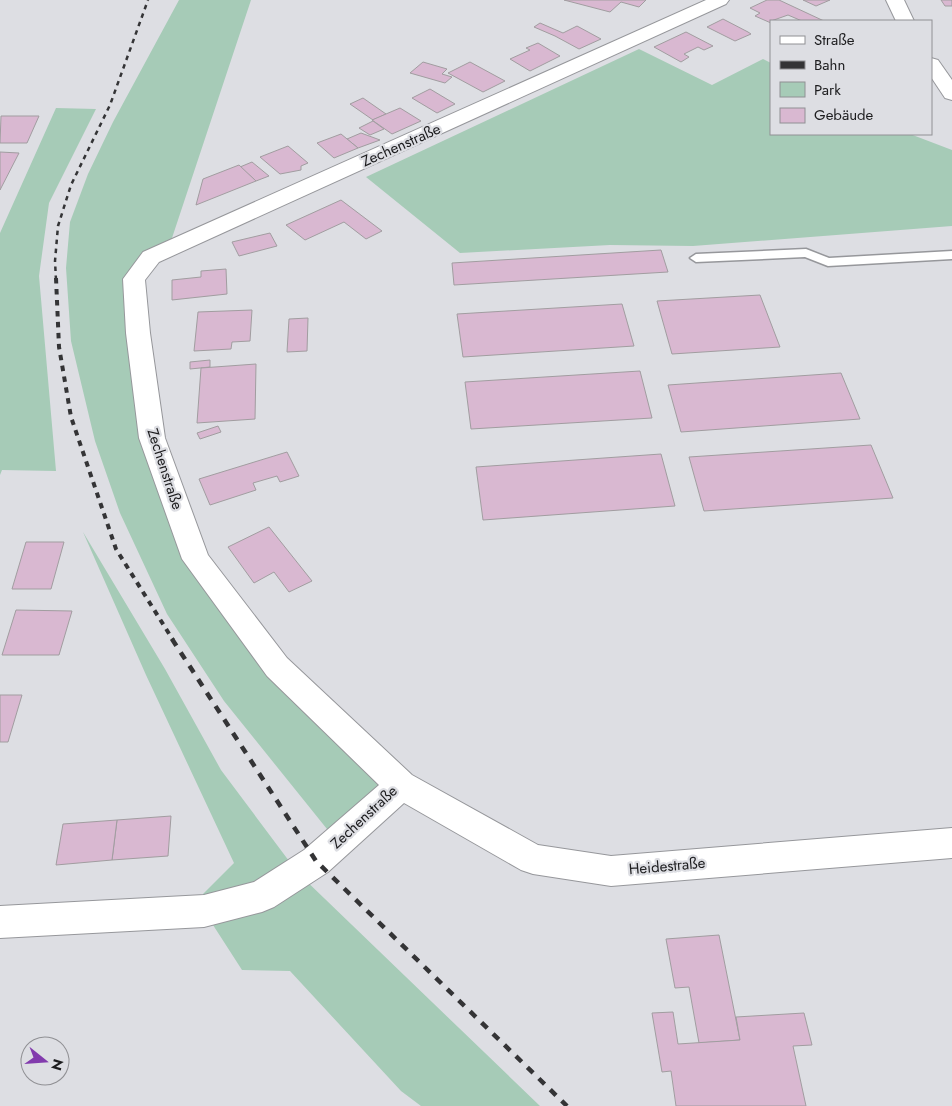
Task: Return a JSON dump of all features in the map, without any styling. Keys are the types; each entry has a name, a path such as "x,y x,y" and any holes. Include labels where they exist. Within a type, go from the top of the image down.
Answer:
{"street":[{"name":"Zechenstraße","path":"0,922 204,911 262,896 316,861 401,785 277,667 196,559 152,438 138,333 134,279 151,257 720,0"},
{"path":"895,0 905,20"},
{"path":"932,65 952,94"},
{"name":"Heidestraße","path":"401,785 533,859 611,871 952,843"}],"lane":[{"path":"696,258 806,252 828,262 952,255"}],"green space":[{"path":"179,0 251,0 172,238 166,250 135,280 152,438 196,559 401,785 331,834 224,701 167,614 120,513 95,441 71,341 66,268 70,222 88,174 113,122"},
{"path":"639,49 712,85 763,59 770,62 770,135 913,135 952,150 952,226 693,246 610,245 460,253 366,177"},
{"path":"56,108 96,109 49,203 39,276 56,471 2,470 0,475 0,233"},
{"path":"83,532 165,669 221,770 298,873 540,1106 421,1106 401,1091 290,971 242,970 204,911 203,894 234,863 146,675"}],"building":[{"path":"564,0 646,0 639,7 621,2 610,12"},
{"path":"767,0 779,0 822,20 800,20 788,15 770,20 770,23 755,16 760,13 750,8"},
{"path":"803,0 830,0 816,6"},
{"path":"941,0 952,0 952,6 945,6"},
{"path":"723,19 751,34 735,41 707,27"},
{"path":"540,23 563,33 577,26 601,39 579,49 534,27"},
{"path":"686,32 713,46 704,50 698,47 684,54 689,57 681,62 654,47"},
{"path":"538,43 560,56 530,71 510,59 530,50 526,48"},
{"path":"423,62 447,69 442,74 452,77 445,83 410,73"},
{"path":"470,62 505,81 483,92 448,73"},
{"path":"430,89 455,104 437,113 412,98"},
{"path":"363,98 386,114 373,120 350,104"},
{"path":"400,108 421,121 392,134 372,120"},
{"path":"1,116 39,116 27,143 0,143"},
{"path":"373,121 384,129 370,135 359,128"},
{"path":"361,133 380,140 358,148 347,139"},
{"path":"341,134 358,148 334,158 317,143"},
{"path":"288,146 308,163 301,166 301,170 280,174 260,157"},
{"path":"0,152 19,153 0,190"},
{"path":"252,162 269,176 256,181 240,167"},
{"path":"239,165 256,181 196,205 203,179"},
{"path":"341,200 382,231 366,239 344,222 305,240 286,225"},
{"path":"270,233 277,246 239,256 232,242"},
{"path":"661,250 668,272 454,285 452,263"},
{"path":"226,269 227,294 172,300 172,280 201,277 201,271"},
{"path":"760,295 780,347 672,354 657,301"},
{"path":"622,304 634,346 463,357 457,314"},
{"path":"252,310 250,341 232,342 231,349 194,351 198,312"},
{"path":"308,318 307,351 287,352 289,319"},
{"path":"210,360 210,367 190,369 190,362"},
{"path":"256,364 255,419 197,423 201,368"},
{"path":"640,371 652,418 471,429 465,382"},
{"path":"841,373 860,419 681,432 668,385"},
{"path":"218,426 221,432 200,439 197,433"},
{"path":"871,445 893,498 704,511 689,457"},
{"path":"287,452 299,476 280,482 277,476 253,483 256,490 210,505 199,479"},
{"path":"661,454 675,506 483,520 476,467"},
{"path":"269,527 312,581 289,592 274,572 254,583 228,547"},
{"path":"26,542 64,542 51,589 12,589"},
{"path":"16,610 72,611 59,655 2,655"},
{"path":"0,695 22,695 8,742 0,742"},
{"path":"171,816 168,856 112,860 117,820"},
{"path":"117,820 112,860 56,865 63,824"},
{"path":"719,935 740,1040 699,1043 689,987 675,988 666,939"},
{"path":"673,1012 678,1044 740,1040 736,1017 804,1013 812,1045 793,1046 806,1106 676,1106 671,1071 662,1072 652,1013"}],"railway":[{"path":"56,280 55,261 58,226 71,185 110,105 148,0"},
{"path":"56,278 59,347 71,417 116,549 173,640"},
{"path":"172,639 316,861 567,1106"}]}
